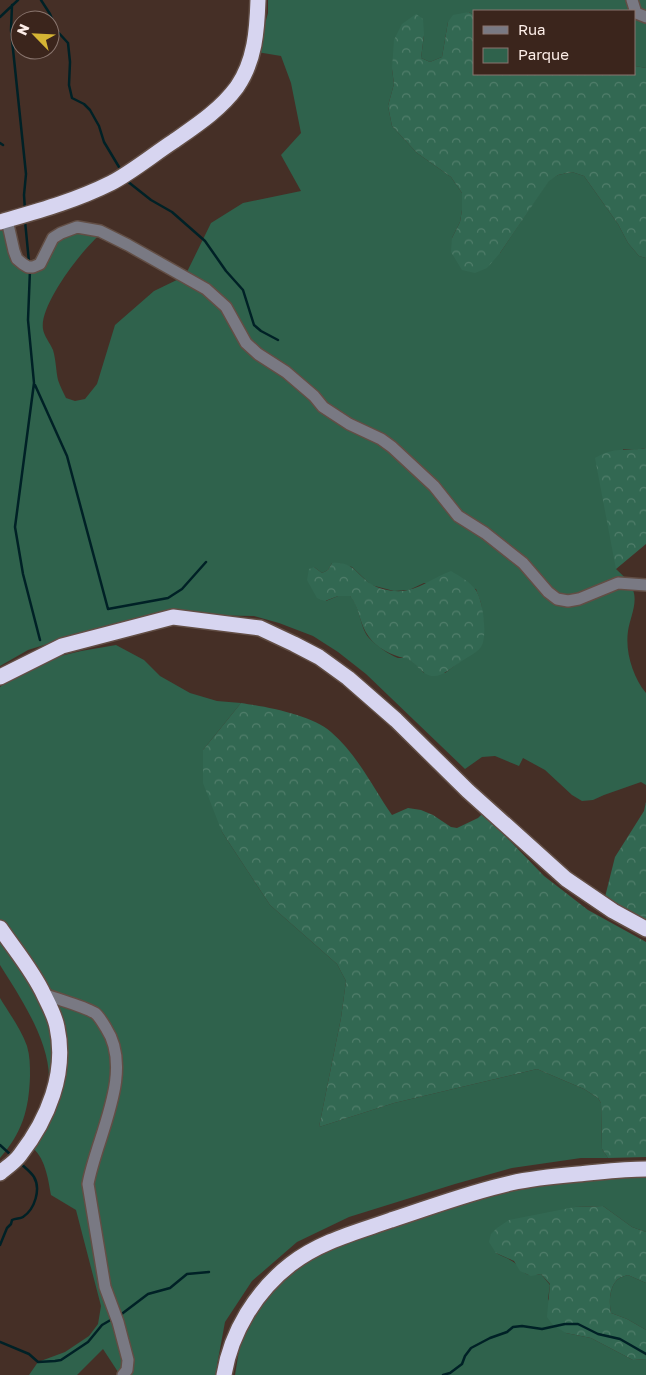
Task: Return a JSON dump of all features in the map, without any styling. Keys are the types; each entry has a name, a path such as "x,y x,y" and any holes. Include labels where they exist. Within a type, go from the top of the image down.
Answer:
{"highway":[{"path":"3,221 56,207 112,182 201,122 222,105 237,86 249,63 257,32 258,0"},
{"path":"0,677 62,646 172,617 260,628 335,667 396,720 468,791 566,879 613,911 646,929"},
{"path":"0,928 44,994 57,1026 59,1064 50,1105 37,1130 19,1156 0,1173"},
{"path":"224,1375 235,1339 243,1320 253,1304 266,1287 289,1265 308,1252 349,1234 493,1187 548,1176 646,1169"}],"street":[{"path":"3,221 17,258 28,266 33,267 40,264 53,238 61,232 77,227 100,231 206,289 226,307 246,343 258,354 286,372 314,396 323,407 349,424 381,439 392,447 434,486 458,516 485,533 523,563 548,592 557,599 568,601 579,599 618,583 646,584"},
{"path":"44,994 96,1014 111,1035 117,1063 114,1094 91,1168 88,1184 105,1287 118,1322 128,1360 127,1370 124,1375"}],"green space":[{"path":"268,0 646,0 646,68 636,66 636,10 473,10 473,15 469,12 448,22 442,57 430,62 421,58 424,35 392,69 394,84 388,106 392,126 417,153 451,177 462,193 460,222 452,238 500,253 549,180 558,175 572,172 584,176 618,224 628,243 639,256 646,258 646,448 635,450 623,449 616,569 632,587 635,600 627,639 631,664 637,680 646,693 646,785 641,782 593,800 582,801 572,795 545,770 523,758 519,766 495,756 482,757 465,769 366,674 338,652 313,636 254,616 190,615 142,624 44,645 28,650 0,666 0,230 5,228 12,252 30,264 61,230 102,233 84,251 64,278 48,306 44,319 43,329 53,350 58,380 66,398 75,401 85,399 97,384 115,325 154,291 185,276 211,223 243,203 301,191 281,155 301,133 291,83 281,56 257,52 268,13","holes":["332,563 352,567 371,585 394,591 409,590 424,583 476,589 481,603 484,628 462,660 445,673 424,673 411,661 391,655 369,638 363,628 354,601 350,596 338,596 326,601 314,567 322,573 328,570"]},
{"path":"469,12 473,15 473,75 636,75 636,66 646,68 646,258 639,256 628,243 618,224 584,176 572,172 558,175 549,181 500,253 487,268 475,273 462,270 451,252 452,238 460,222 462,193 451,177 417,153 392,126 388,106 394,84 392,69 394,40 402,24 416,14 423,19 424,35 421,58 430,62 442,57 448,22 453,15"},
{"path":"646,448 646,544 616,569 595,458 608,452"},
{"path":"332,563 350,566 375,586 394,591 414,589 451,571 470,584 478,594 484,627 481,647 446,672 436,676 424,673 408,659 394,655 372,641 363,627 356,606 350,596 338,596 325,601 317,598 307,580 309,569 314,567 322,573 328,570"},
{"path":"116,645 144,660 160,676 190,693 217,701 241,703 203,750 222,832 270,905 337,964 346,981 341,1018 319,1127 394,1103 537,1069 584,1089 598,1098 601,1103 602,1149 608,1158 581,1158 512,1168 349,1217 297,1242 252,1281 225,1322 217,1365 218,1375 120,1375 103,1349 77,1375 29,1375 38,1362 65,1352 89,1336 98,1324 101,1306 76,1210 51,1195 42,1161 30,1146 48,1088 49,1073 46,1056 34,1024 26,1007 0,965 0,687 15,675 47,660 81,651"},
{"path":"241,703 276,709 301,716 323,726 349,750 392,815 408,808 421,810 433,815 451,827 457,828 478,818 483,813 544,876 588,910 646,942 646,1157 608,1158 602,1149 601,1103 598,1098 584,1089 537,1069 394,1103 319,1127 341,1018 346,981 337,964 270,905 222,832 203,783 203,750"},
{"path":"646,802 646,920 604,901 615,857 644,811"},
{"path":"0,998 27,1046 30,1076 28,1100 23,1120 8,1149 0,1158"},
{"path":"646,1174 646,1232 632,1227 603,1206 575,1207 496,1253 512,1261 526,1274 541,1274 550,1285 548,1299 566,1333 591,1338 633,1360 646,1359 646,1375 235,1375 240,1344 248,1323 263,1296 309,1253 508,1184"},
{"path":"603,1206 632,1227 646,1232 646,1283 628,1275 621,1277 612,1287 610,1300 611,1313 627,1319 646,1330 646,1359 633,1360 591,1338 566,1333 553,1325 547,1317 550,1284 541,1274 531,1276 520,1271 514,1261 496,1253 489,1242 491,1234 509,1220 575,1207"},
{"path":"628,1275 646,1283 646,1330 627,1319 611,1313 612,1287 618,1279"}],"waterway":[{"path":"0,17 18,0"},
{"path":"41,0 50,14 57,31 68,43 70,62 69,85 72,98 84,104 90,110 99,126 104,142 122,172"},
{"path":"12,5 11,30 26,174 25,210"},
{"path":"127,181 151,200 172,212 205,241 226,271 243,290 254,325 278,340"},
{"path":"25,221 29,262"},
{"path":"30,270 28,320 34,383 15,527 23,574 40,640"},
{"path":"35,385 67,456 108,609 168,598 182,589 206,562"},
{"path":"0,1145 11,1155"},
{"path":"0,1245 12,1220 22,1218 31,1209 36,1199 37,1187 34,1177 19,1162"},
{"path":"119,1316 148,1294 170,1288 187,1274 209,1272"},
{"path":"0,1342 29,1354 38,1362 61,1360 88,1342 102,1325 114,1318"},
{"path":"443,1375 450,1373 462,1364 471,1348 507,1332 513,1327 522,1326 542,1329 565,1324 578,1324 598,1334 620,1339 646,1354"}]}
